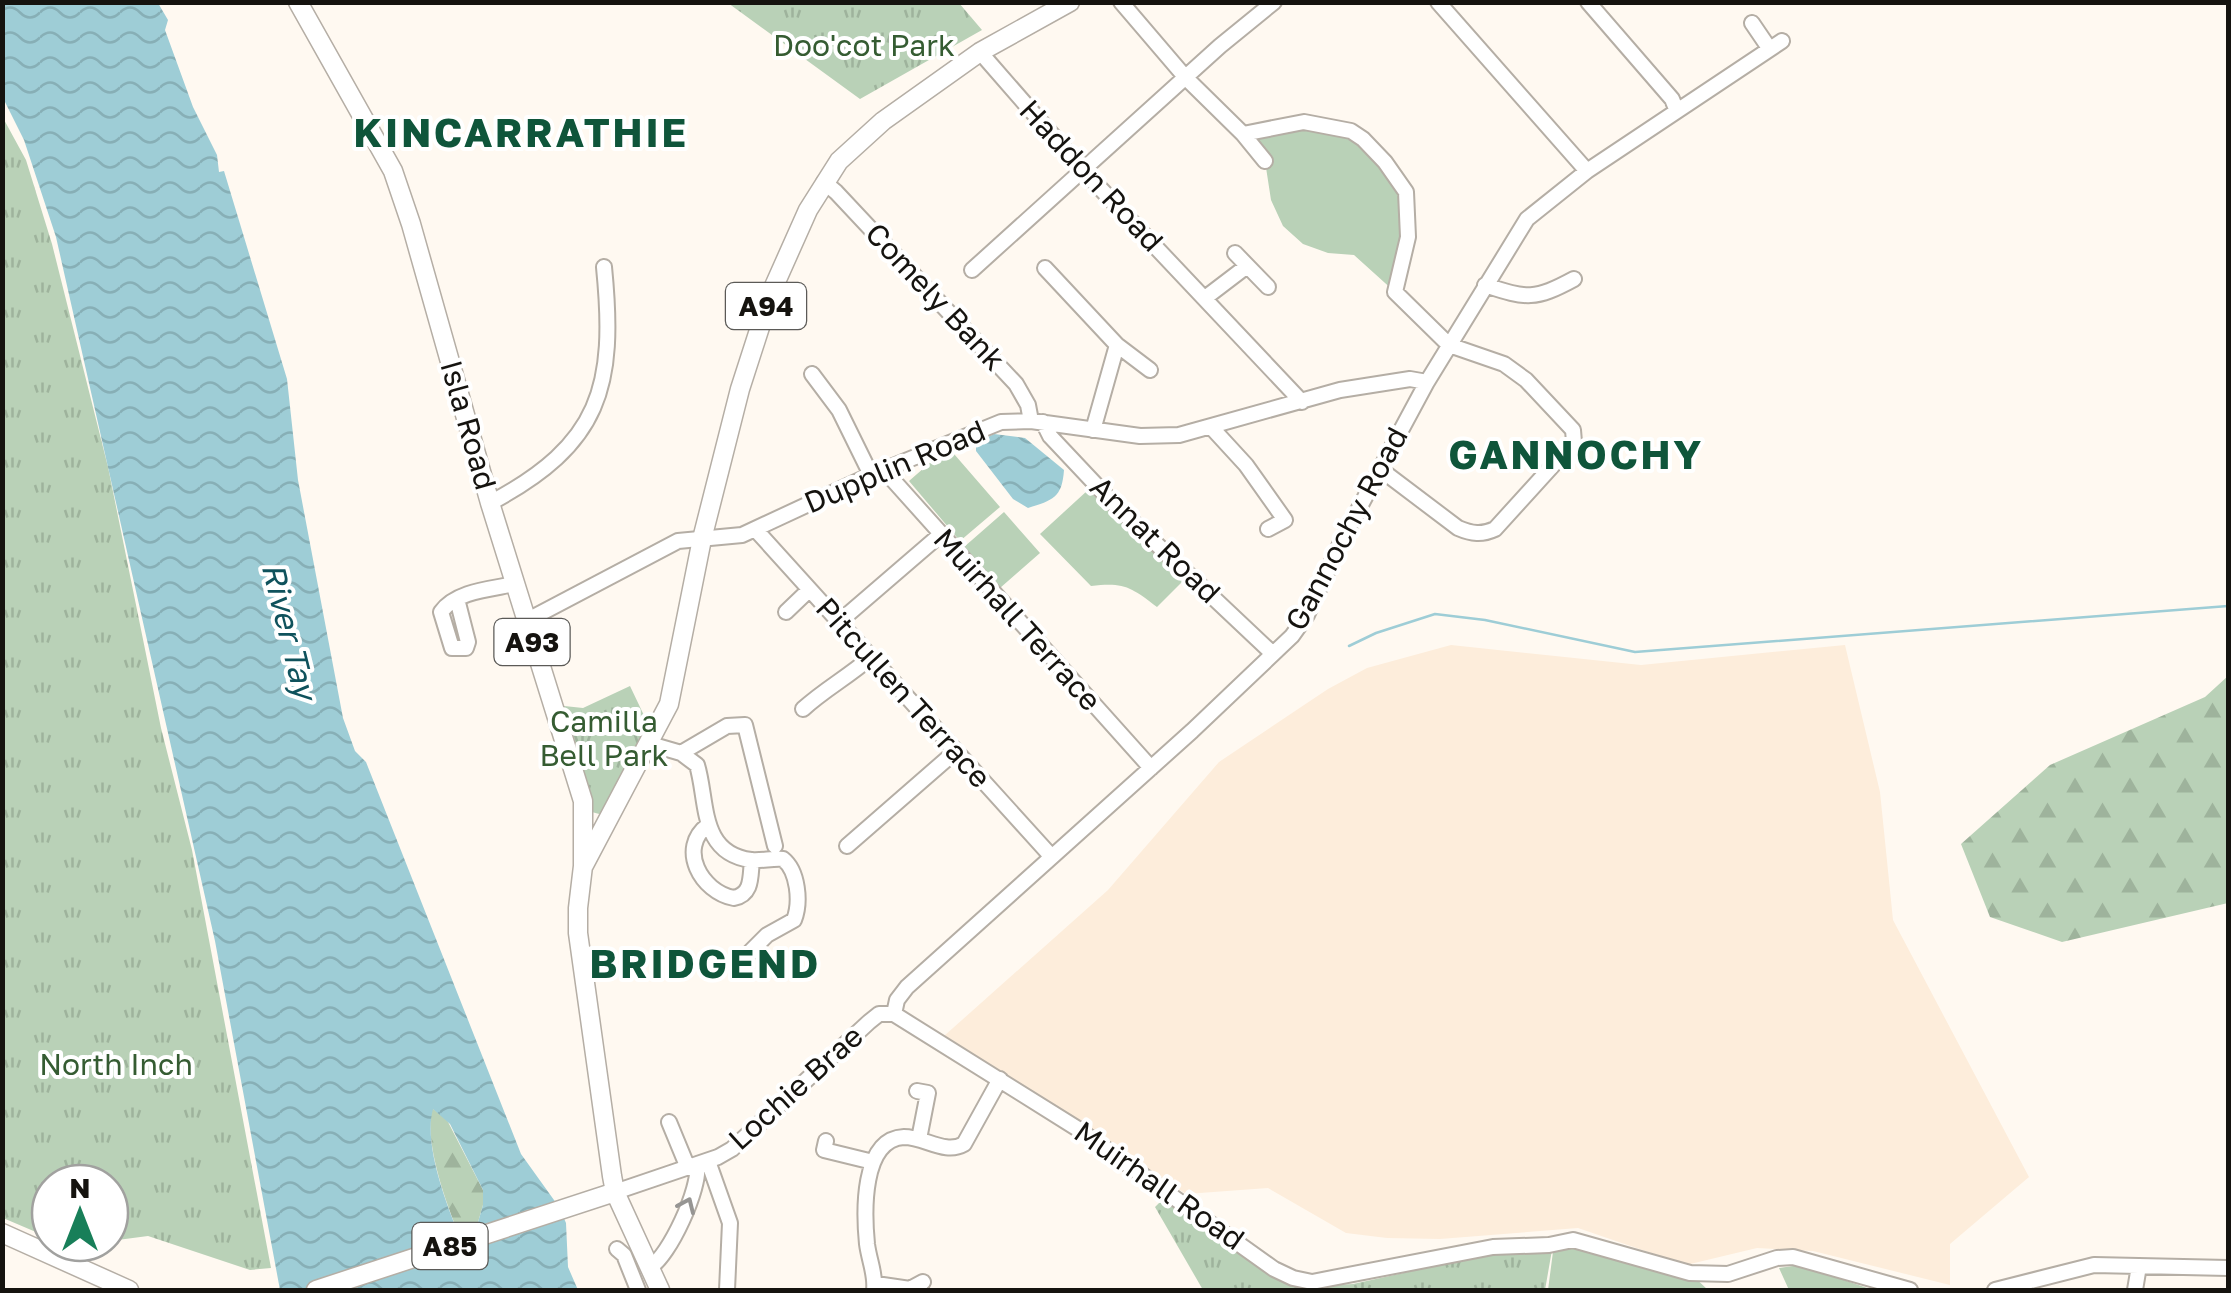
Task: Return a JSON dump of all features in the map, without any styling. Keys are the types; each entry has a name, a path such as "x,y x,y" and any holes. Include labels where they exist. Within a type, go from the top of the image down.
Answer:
{"main road":[{"name":"Isla Road","path":"298,2 392,171 411,224 490,504 582,801 584,866"},
{"name":"A94","path":"584,866 669,704 702,539 740,389 770,293 808,210 839,161 898,110 980,52 1070,2"},
{"name":"A93","path":"584,866 578,908 579,943 615,1192"},
{"name":"A85","path":"316,1290 615,1192"},
{"path":"615,1192 660,1290"},
{"path":"2,1233 98,1284 129,1290"}],"street":[{"path":"1121,2 1265,161"},
{"path":"972,270 1274,2"},
{"path":"1438,2 1588,171"},
{"path":"1588,2 1672,98 1676,109"},
{"name":"Gannochy Road","path":"894,1014 900,994 1292,636 1427,382 1526,219 1676,109 1776,45 1752,23"},
{"name":"Haddon Road","path":"980,52 1082,170 1302,402"},
{"path":"1244,134 1304,122 1351,131 1363,138 1386,162 1406,192 1408,236 1395,292 1449,345 1504,364 1526,380 1573,430 1574,442 1496,529 1486,534 1458,528 1380,469"},
{"name":"Comely Bank","path":"824,182 1016,384 1037,422"},
{"path":"1236,254 1268,287"},
{"path":"1205,298 1247,266"},
{"path":"490,504 556,462 588,421 601,395 609,321 604,267"},
{"path":"1045,268 1117,345 1150,370"},
{"path":"1484,285 1511,294 1543,296 1574,279"},
{"path":"1093,430 1117,345"},
{"name":"Muirhall Terrace","path":"812,374 878,472 940,535 1150,768"},
{"name":"Dupplin Road","path":"526,620 678,541 742,535 878,472 1000,422 1037,422 1159,435 1212,428 1376,383 1410,379 1427,382"},
{"name":"Annat Road","path":"1037,422 1114,504 1273,654"},
{"path":"1212,428 1246,465 1286,520 1268,529"},
{"name":"Pitcullen Terrace","path":"756,529 1051,856"},
{"path":"838,622 940,535"},
{"path":"456,599 515,584"},
{"path":"786,612 810,590"},
{"path":"803,709 871,657"},
{"path":"681,754 728,726 745,724 775,846"},
{"path":"650,744 692,759 698,768 708,825 728,851 752,860 788,860 797,914 794,920 767,934 736,966"},
{"path":"847,846 956,751"},
{"path":"708,825 698,833 694,849 700,875 712,891 734,898 744,894 749,889 752,860"},
{"name":"Muirhall Road","path":"894,1014 1133,1166 1274,1269 1293,1278 1312,1282 1456,1252 1573,1240 1690,1274 1728,1274 1793,1256 1910,1290"},
{"name":"Lochie Brae","path":"615,1192 732,1149 876,1016 894,1014"},
{"path":"923,1282 910,1289 875,1287 866,1234 872,1162 880,1147 894,1140 919,1139 950,1148 964,1144 1000,1079"},
{"path":"917,1090 928,1093 919,1139"},
{"path":"676,1131 730,1223 727,1290"},
{"path":"826,1141 824,1150 872,1162"},
{"path":"650,1267 659,1262 692,1198 697,1164"},
{"path":"617,1249 624,1255 638,1290"},
{"path":"2136,1290 2139,1266"},
{"path":"1996,1290 2070,1269 2228,1268"}],"shaded area":[{"path":"1451,645 1641,665 1845,645 1880,792 1893,920 2029,1177 1950,1244 1950,1285 1813,1251 1757,1248 1686,1265 1578,1228 1440,1239 1387,1238 1346,1233 1268,1188 1186,1194 944,1036 1108,890 1219,762 1328,689 1367,668"}],"green space":[{"name":"Doo'cot Park","path":"728,3 959,3 982,30 860,99"},
{"name":"North Inch","path":"2,116 26,160 52,244 108,467 161,728 192,850 271,1268 250,1270 148,1236 130,1238 130,1163 30,1163 30,1229 3,1218"},
{"path":"1304,122 1351,131 1406,193 1395,292 1354,255 1328,253 1303,244 1283,226 1271,200 1265,161 1243,134"},
{"path":"948,447 1000,507 960,541 909,481"},
{"path":"1088,490 1184,580 1157,607 1127,588 1091,586 1040,534"},
{"path":"1004,512 1040,553 1000,588 964,547"},
{"path":"2228,676 2228,903 2062,942 1990,917 1961,844 2050,765 2205,697"},
{"name":"Camilla Bell Park","path":"630,686 650,728 603,815 588,811 555,705 583,708"},
{"path":"432,1108 447,1120 483,1190 474,1236 461,1240 434,1157"},
{"path":"1165,1197 1271,1275 1299,1287 1353,1284 1481,1256 1552,1250 1545,1290 1203,1290 1155,1207"},
{"path":"1573,1240 1690,1273 1708,1290 1548,1290 1554,1244"},
{"path":"1800,1265 1873,1290 1789,1290 1779,1268"}],"water":[{"name":"River Tay","path":"3,3 158,3 168,20 165,30 193,107 217,155 219,172 224,171 287,379 298,480 343,718 355,751 366,762 521,1154 566,1223 568,1267 578,1290 280,1290 215,941 56,237 24,140 3,98","holes":["433,1109 450,1124 483,1190 474,1236 461,1240 434,1157"]},
{"path":"994,434 1025,438 1064,470 1055,496 1028,508 1013,499 976,451 976,443"}],"waterway":[{"path":"1349,646 1435,614 1485,620 1635,652 2228,606"}],"district":[{"name":"KINCARRATHIE","path":"521,133"},
{"name":"GANNOCHY","path":"1576,455"},
{"name":"BRIDGEND","path":"705,964"}]}
